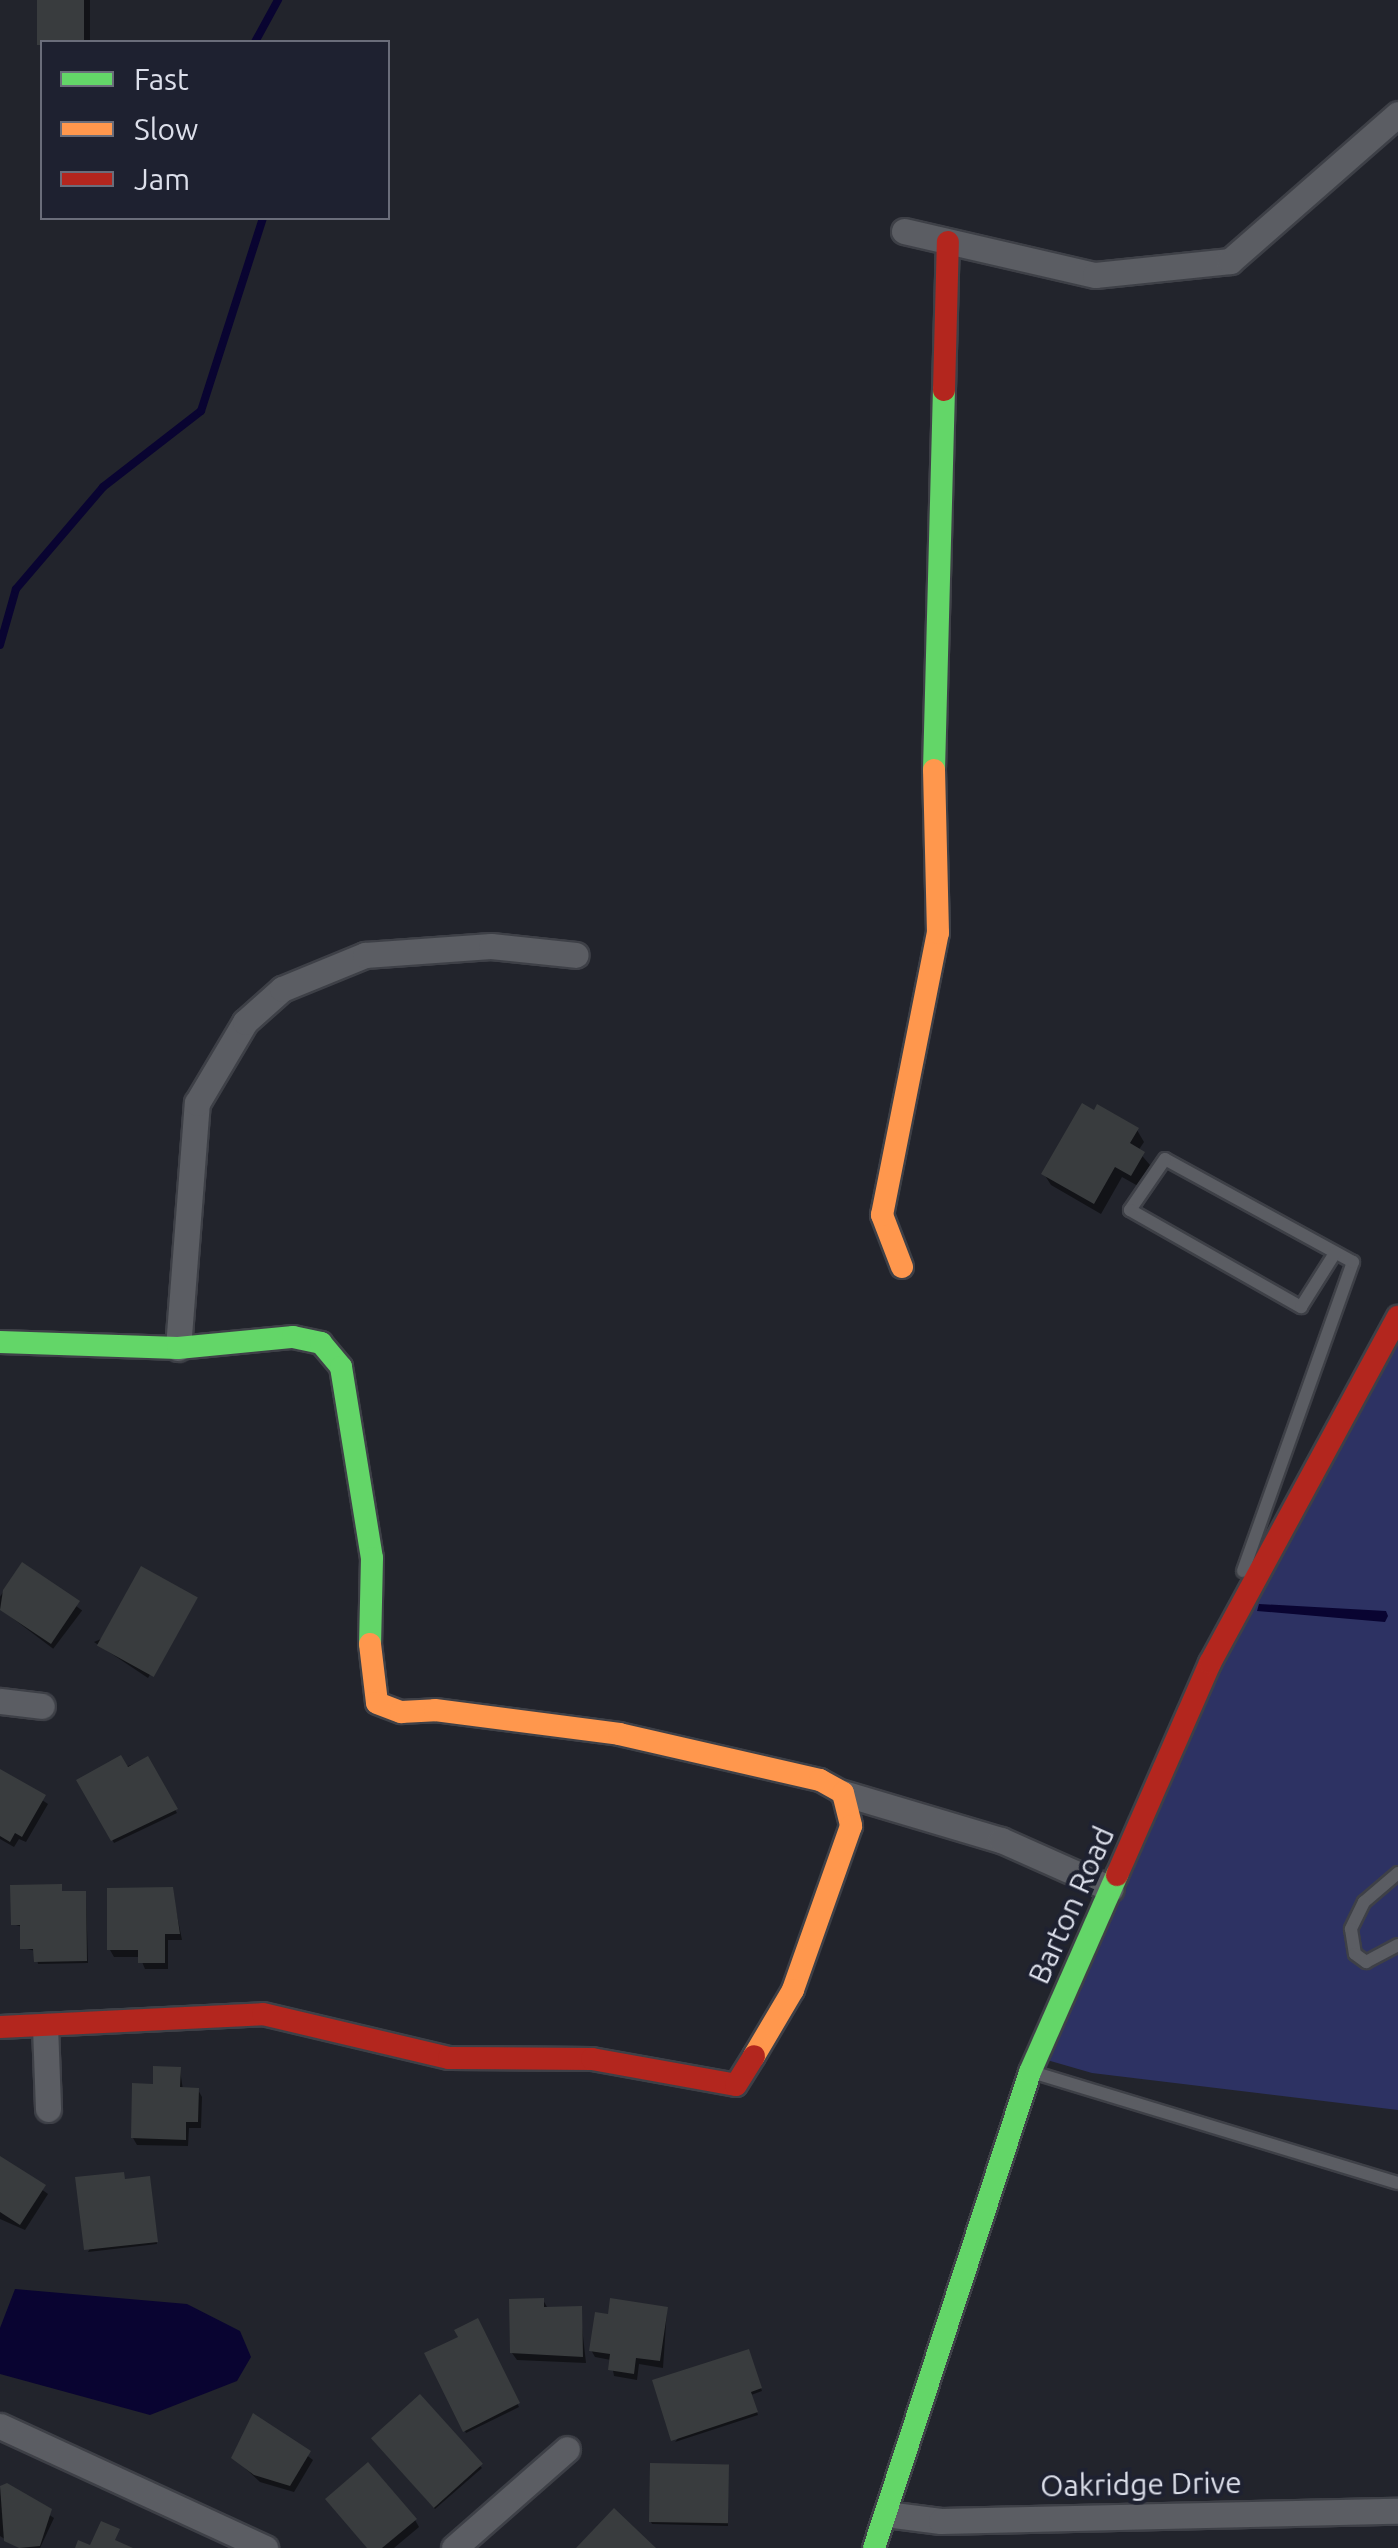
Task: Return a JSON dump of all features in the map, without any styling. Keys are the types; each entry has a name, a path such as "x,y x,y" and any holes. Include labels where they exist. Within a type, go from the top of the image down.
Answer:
{"street":[{"path":"904,231 1095,276 1230,260 1393,128"},
{"path":"902,1267 882,1215 938,933 933,818 948,242"},
{"path":"178,1348 198,1103 245,1022 282,988 365,956 491,946 576,955"},
{"name":"Barton Road","path":"874,2548 1030,2072 1210,1663 1398,1317"},
{"path":"0,1342 178,1348 293,1337 321,1343 340,1367 372,1558 369,1673 377,1703 401,1712 435,1710 619,1734 820,1780 843,1793 1001,1840 1110,1889"},
{"path":"0,1702 42,1706"},
{"path":"0,2027 263,2014 448,2058 592,2059 736,2085 793,1990 845,1851 850,1826 843,1793"},
{"path":"46,2026 48,2109"},
{"path":"0,2426 266,2548"},
{"path":"454,2548 567,2449"},
{"name":"Oakridge Drive","path":"886,2514 941,2522 1398,2511"}],"lane":[{"path":"1210,1663 1352,1262 1165,1158 1130,1210 1301,1307 1335,1253"},
{"path":"1398,1873 1364,1902 1351,1928 1354,1954 1366,1962 1398,1944"},
{"path":"1030,2072 1398,2183"}],"shaded area":[{"path":"1398,1329 1398,2110 1092,2073 1047,2060 1216,1670"},
{"path":"1259,1604 1386,1611 1388,1616 1385,1622 1257,1611"},
{"path":"15,2289 187,2304 240,2331 251,2357 237,2381 150,2415 0,2374 0,2328"}],"building":[{"path":"37,0 84,0 84,40 40,40 37,45"},
{"path":"1082,1103 1094,1110 1097,1104 1139,1128 1130,1143 1145,1152 1131,1176 1115,1167 1094,1204 1041,1174"},
{"path":"22,1562 80,1601 51,1644 0,1610 3,1590"},
{"path":"141,1566 198,1598 154,1677 97,1646"},
{"path":"121,1755 128,1767 148,1756 178,1809 111,1841 76,1780"},
{"path":"0,1769 46,1795 22,1837 15,1833 10,1842 0,1836"},
{"path":"62,1884 62,1891 86,1891 87,1961 34,1962 33,1949 20,1949 20,1925 11,1925 10,1885"},
{"path":"173,1887 180,1934 165,1934 165,1963 138,1963 138,1950 107,1950 107,1888"},
{"path":"153,2066 181,2067 180,2087 199,2088 198,2122 186,2122 186,2140 131,2138 132,2083 153,2084"},
{"path":"0,2156 46,2185 20,2225 0,2212"},
{"path":"124,2172 125,2179 150,2176 158,2242 84,2250 75,2177"},
{"path":"544,2298 544,2307 582,2306 583,2357 510,2353 509,2299"},
{"path":"610,2298 668,2307 660,2361 636,2358 634,2374 608,2370 610,2354 589,2351 595,2312 608,2314"},
{"path":"478,2318 520,2403 463,2432 424,2353 458,2337 454,2330"},
{"path":"749,2349 762,2388 751,2392 758,2412 671,2441 652,2380"},
{"path":"420,2394 483,2464 434,2508 371,2438"},
{"path":"253,2413 311,2451 290,2486 254,2475 231,2458"},
{"path":"368,2462 417,2519 382,2548 367,2548 325,2499"},
{"path":"650,2463 729,2464 728,2523 649,2522"},
{"path":"7,2483 52,2509 40,2546 19,2548 4,2541 0,2486"},
{"path":"614,2508 656,2548 576,2548"},
{"path":"101,2521 120,2529 115,2540 133,2548 75,2548 78,2540 90,2545"}],"waterway":[{"path":"256,40 278,0"},
{"path":"0,645 16,589 103,487 201,411 262,220"}],"traffic: fast":[{"path":"934,770 944,390"},
{"path":"0,1342 178,1348 293,1337 321,1343 341,1367 372,1558 370,1644"},
{"path":"874,2548 1030,2072 1117,1875"}],"traffic: slow":[{"path":"902,1267 882,1215 938,933 934,770"},
{"path":"370,1644 377,1703 401,1712 435,1710 619,1734 820,1780 843,1793 851,1826 793,1990 754,2056"}],"traffic: jam":[{"path":"944,390 948,242"},
{"path":"1117,1875 1210,1663 1398,1317"},
{"path":"0,2027 263,2014 449,2058 592,2059 736,2085 754,2056"}]}
